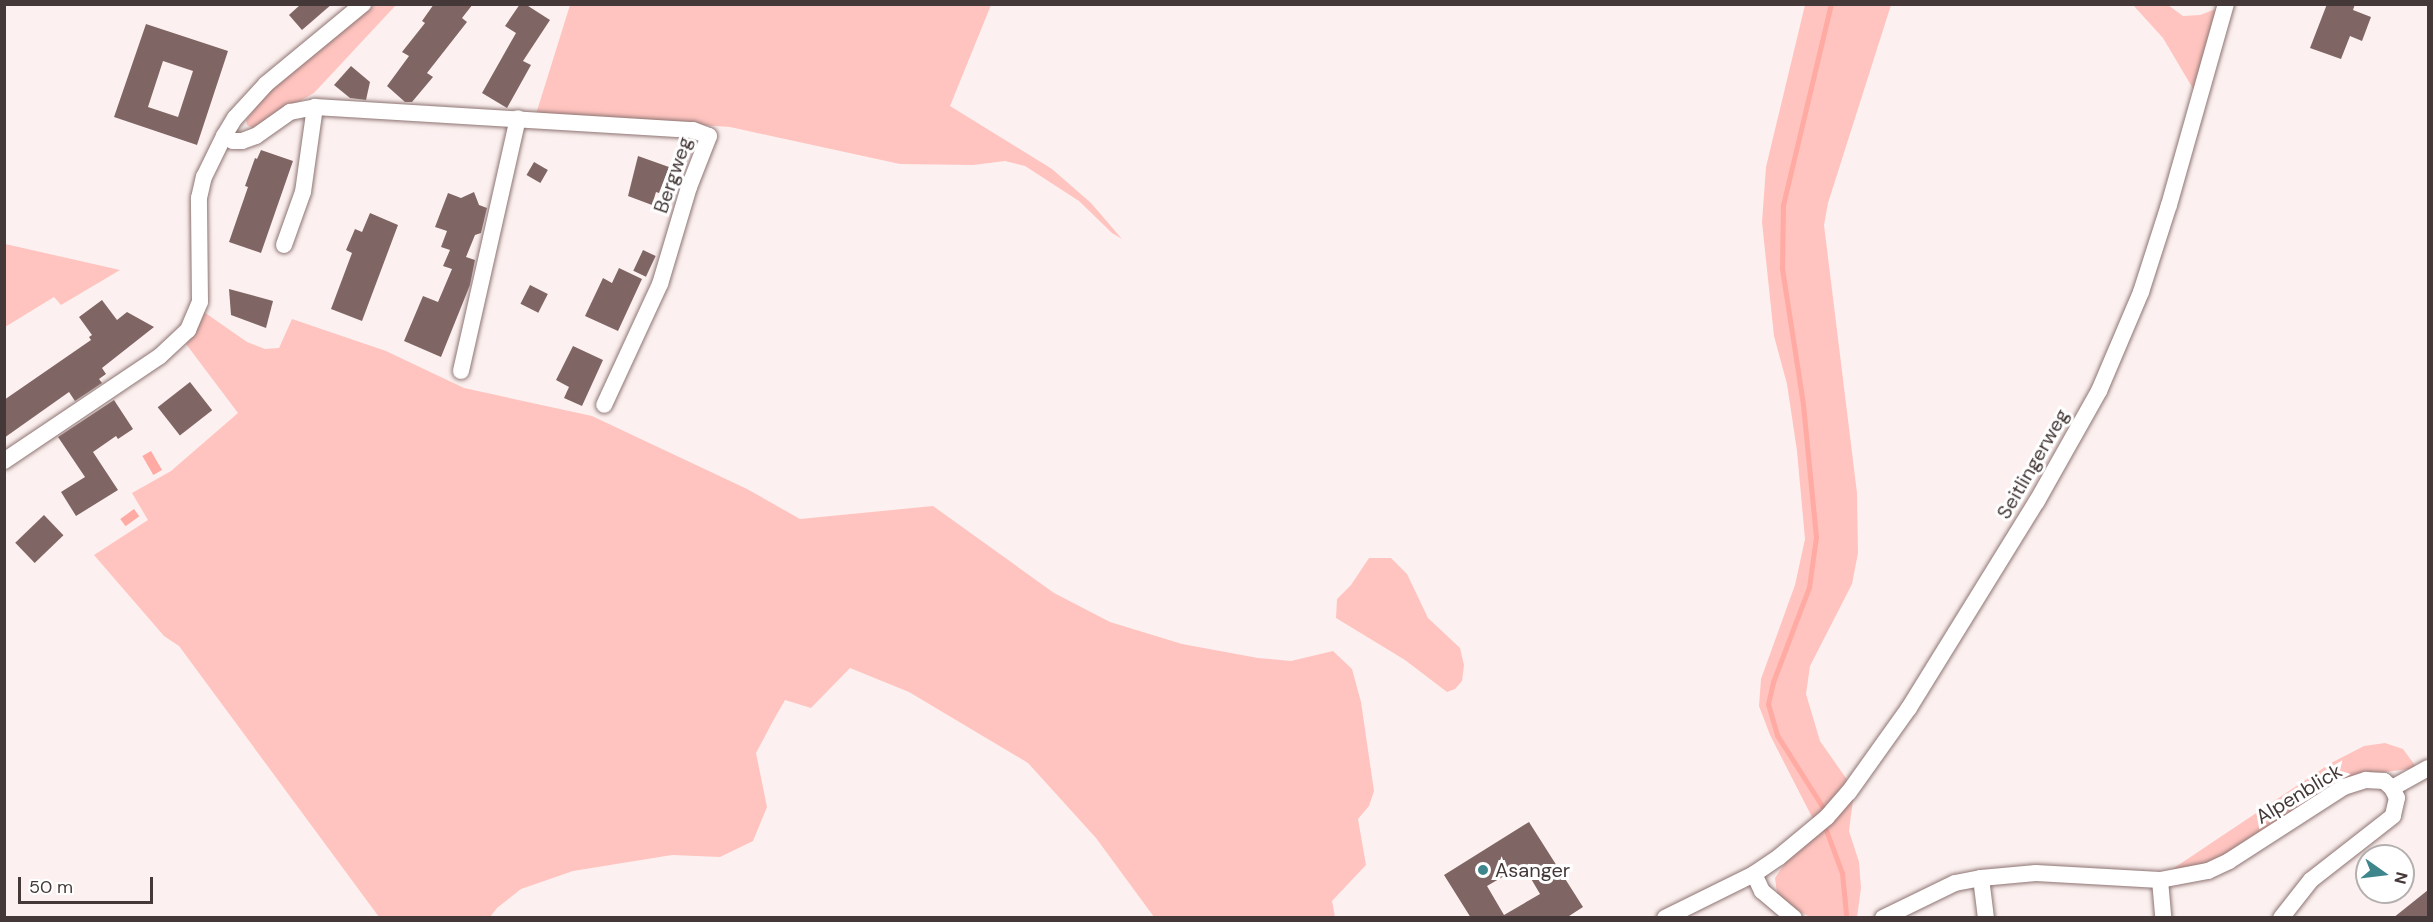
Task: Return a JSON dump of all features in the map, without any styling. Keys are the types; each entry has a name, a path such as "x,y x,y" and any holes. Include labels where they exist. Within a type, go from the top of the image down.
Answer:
{"street":[{"path":"4,461 159,357 188,330 200,302 199,198 204,177 224,136 235,118 266,84 363,4"},
{"name":"Seitlingerweg","path":"1665,918 1754,874 1779,857 1827,817 1866,769 1915,698 2078,432 2098,391 2141,292 2169,206 2226,4"},
{"path":"285,245 303,192 310,159 315,107"},
{"name":"Bergweg","path":"224,136 233,141 242,141 255,136 290,111 315,107 693,130 709,136 689,187 660,284 604,405"},
{"path":"461,371 518,118"},
{"path":"2282,918 2311,880 2393,816 2397,798 2392,788 2428,768"},
{"name":"Alpenblick","path":"1882,918 1955,884 1981,878 2036,873 2160,880 2208,871 2229,861 2344,788 2366,780 2384,781 2392,788"},
{"path":"1754,874 1762,891 1794,918"},
{"path":"1981,878 1986,918"},
{"path":"2160,880 2163,918"}],"shaded area":[{"path":"374,5 396,5 314,93 253,128 247,125 246,120 271,88"},
{"path":"570,5 991,5 950,106 1052,169 1091,203 1122,239 1112,233 1079,201 1025,166 1005,161 973,165 900,164 730,127 536,114"},
{"path":"1805,5 1891,5 1828,203 1824,225 1857,493 1858,553 1852,584 1810,666 1806,694 1820,741 1848,781 1813,819 1770,735 1759,706 1761,679 1795,585 1805,539 1797,451 1787,384 1774,336 1762,222 1766,167"},
{"path":"2133,5 2168,5 2183,16 2200,15 2219,8 2195,92 2163,38"},
{"path":"5,244 120,270 61,305 54,297 5,327"},
{"path":"204,312 247,342 265,349 279,348 292,319 386,351 464,388 592,416 747,489 800,519 933,506 1054,593 1110,622 1182,644 1258,658 1291,661 1333,651 1352,669 1361,702 1374,791 1369,806 1358,819 1366,865 1332,901 1335,917 1154,917 1096,838 1028,763 909,692 850,668 811,708 785,700 773,721 756,753 767,807 753,841 720,857 672,855 573,871 521,889 497,908 490,917 379,917 179,646 164,636 94,555 148,520 132,493 171,471 238,413 186,344 194,335"},
{"path":"151,451 162,470 153,475 142,456"},
{"path":"134,509 139,516 126,526 120,519"},
{"path":"1369,558 1391,558 1407,574 1428,618 1460,648 1464,665 1462,681 1455,689 1447,692 1405,660 1336,618 1337,599 1351,585"},
{"path":"2385,743 2403,749 2417,768 2353,776 2232,853 2203,865 2168,872 2331,763 2364,746"},
{"path":"1853,799 1849,831 1859,862 1861,888 1857,917 1810,917 1788,906 1777,893 1775,878 1785,863"}],"building":[{"path":"301,4 332,4 302,30 289,15"},
{"path":"434,4 473,4 462,18 467,22 427,73 433,77 412,102 405,102 387,86 409,56 402,52 425,23 422,21"},
{"path":"520,4 525,4 550,20 523,61 531,65 507,108 482,93 516,33 505,26"},
{"path":"2327,4 2355,4 2353,10 2371,17 2362,41 2350,36 2341,59 2310,48"},
{"path":"146,24 228,51 197,145 114,117","holes":["163,61 193,71 178,117 148,107"]},
{"path":"351,66 370,82 366,100 350,98 334,85"},
{"path":"261,150 293,161 261,253 229,242 248,187 245,186 255,158 257,159"},
{"path":"638,156 669,167 652,205 628,196"},
{"path":"534,162 548,170 540,183 526,175"},
{"path":"474,192 479,205 487,208 481,233 475,235 466,257 475,260 470,285 441,357 404,341 423,296 438,302 452,269 443,266 450,250 441,247 447,231 435,227 448,193 461,198"},
{"path":"370,213 398,225 362,321 331,309 352,253 346,250 355,229 362,232"},
{"path":"643,250 656,256 646,277 633,271"},
{"path":"619,268 642,279 618,331 585,316 603,278 612,283"},
{"path":"530,285 548,294 538,313 520,304"},
{"path":"229,289 273,301 266,328 231,315"},
{"path":"102,300 117,320 127,312 154,327 102,368 106,374 99,379 102,383 75,401 69,392 4,438 4,400 91,340 89,337 92,335 79,317"},
{"path":"573,346 603,360 582,406 564,398 569,387 556,380"},
{"path":"190,382 212,410 180,436 158,407"},
{"path":"114,400 133,429 118,439 116,436 93,452 118,490 76,516 61,492 85,477 58,437"},
{"path":"44,515 63,535 35,563 15,543"},
{"name":"Asanger","path":"1529,822 1583,907 1566,918 1471,918 1444,875","holes":["1523,865 1540,894 1504,915 1487,886"]},
{"path":"2428,890 2428,918 2393,918 2410,904 2415,904 2415,900"}],"waterway":[{"path":"1822,806 1777,735 1768,704 1773,682 1809,587 1816,537 1803,404 1782,268 1783,205 1831,4"},
{"path":"1826,830 1842,873 1846,914"}],"place":[{"name":"Asanger","path":"1483,870"}]}
